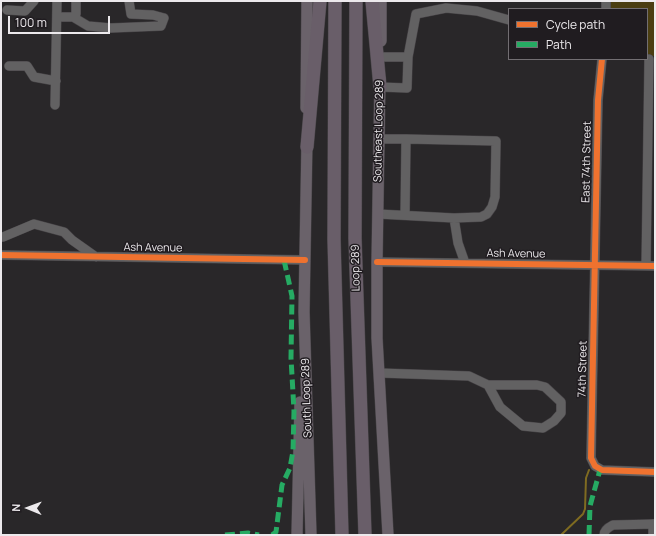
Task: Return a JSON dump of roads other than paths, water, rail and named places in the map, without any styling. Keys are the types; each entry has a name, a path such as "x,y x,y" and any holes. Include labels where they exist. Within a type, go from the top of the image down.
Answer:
{"highway":[{"path":"307,147 320,1"},
{"name":"Loop 289","path":"334,1 334,239 342,535"},
{"name":"Loop 289","path":"356,1 355,238 365,535"},
{"path":"372,1 380,87"}],"main road":[{"path":"305,260 307,147 305,93 307,1"},
{"name":"Southeast Loop 289","path":"377,262 381,1"},
{"name":"South Loop 289","path":"305,260 304,312 311,535"},
{"path":"377,262 377,338 380,373 385,504 389,535"},
{"path":"297,535 301,359 304,312"}],"street":[{"path":"7,10 25,11 34,1"},
{"path":"55,104 57,1"},
{"path":"73,17 76,14 76,1"},
{"path":"57,17 73,17 88,26 111,28 161,26 164,18 153,15 131,14 129,1"},
{"path":"380,87 407,88 408,57 416,14 446,8 477,11 508,20"},
{"path":"380,57 408,57"},
{"path":"650,59 651,266"},
{"name":"East 74th Street","path":"595,265 598,100 602,60"},
{"path":"9,66 27,66 34,77 56,81"},
{"path":"378,139 496,141 495,197 492,207 487,214 481,217 454,218 378,214"},
{"path":"405,215 406,139"},
{"path":"454,218 458,243 465,263"},
{"path":"3,238 34,224 64,232 72,240 96,257"},
{"name":"Ash Avenue","path":"1,255 305,260"},
{"name":"Ash Avenue","path":"377,262 651,266"},
{"name":"74th Street","path":"595,265 591,458 595,466 600,470 655,472"},
{"path":"380,373 469,376 488,385 537,385 546,387 561,402 561,413 554,421 543,428 523,426 500,407 488,385"},
{"path":"604,535 604,532 613,525 654,524 653,535"}],"waterway":[{"path":"561,535 583,514 585,509 586,478 589,470"}]}
